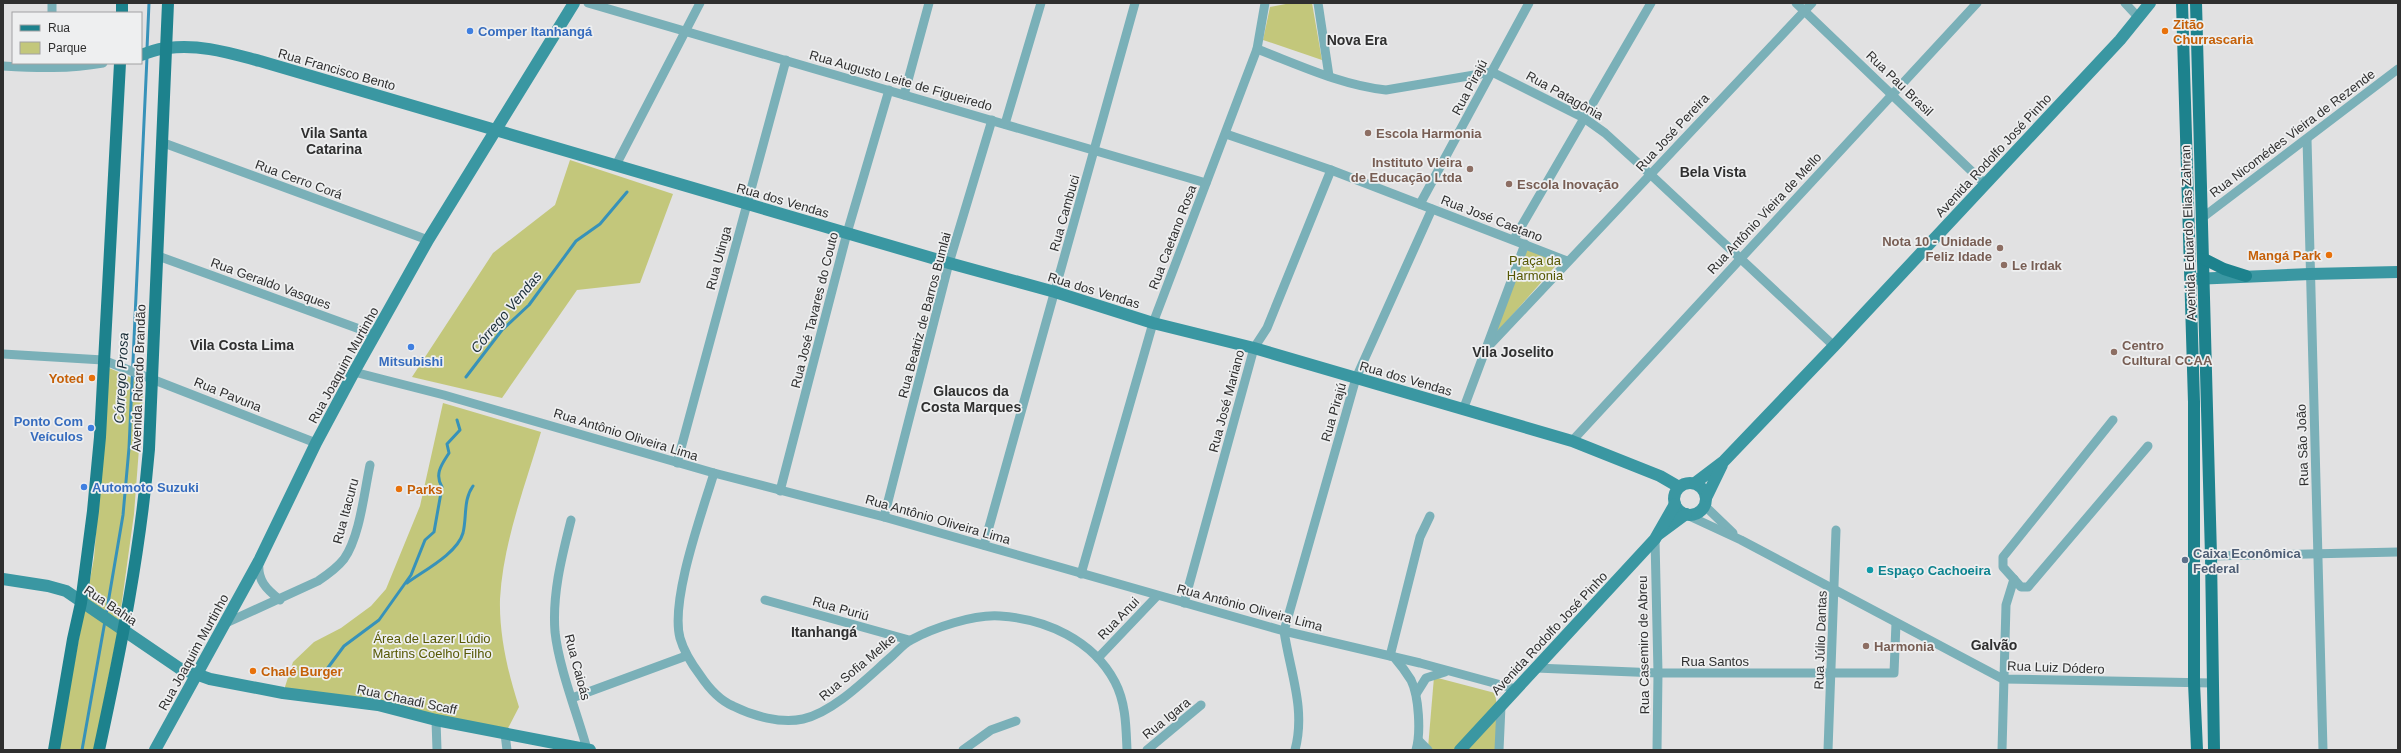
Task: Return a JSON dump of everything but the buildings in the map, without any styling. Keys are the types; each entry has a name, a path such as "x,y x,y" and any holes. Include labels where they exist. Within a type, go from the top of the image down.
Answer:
{"main road":[{"name":"Avenida Ricardo Brandão","path":"99,750 120,629 143,517 149,449 146,376 158,256 161,142 161,49 168,3"},
{"name":"Avenida Eduardo Elias Zahran","path":"2182,3 2194,402 2194,683 2196,750"},
{"name":"Avenida Eduardo Elias Zahran","path":"2196,3 2204,259 2214,750"},
{"path":"54,750 73,639 84,605 94,503 107,361 120,64"},
{"path":"2204,259 2224,269 2246,276"}],"street":[{"name":"Rua Joaquim Murtinho","path":"155,750 195,674 226,623 259,561 316,443 354,372 428,240 497,131 574,3"},
{"name":"Rua Augusto Leite de Figueiredo","path":"588,3 685,30 1206,183"},
{"path":"616,165 700,3"},
{"path":"904,95 929,3"},
{"path":"1005,124 1041,3"},
{"name":"Rua Cambuci","path":"984,545 1135,3"},
{"name":"Rua Caetano Rosa","path":"1081,574 1153,323 1257,49 1265,3"},
{"path":"1318,3 1329,76"},
{"name":"Rua Pirajú","path":"1420,204 1529,3"},
{"path":"1514,239 1651,3"},
{"name":"Rua Pau Brasil","path":"1796,3 1892,93 1985,184"},
{"name":"Rua José Pereira","path":"1486,349 1567,261 1812,3"},
{"name":"Rua Antônio Vieira de Mello","path":"1572,441 1892,93 1977,3"},
{"path":"2125,3 2138,17"},
{"name":"Avenida Rodolfo José Pinho","path":"1724,461 1834,346 2120,40 2150,4"},
{"name":"Rua Francisco Bento","path":"142,55 161,49 211,48 497,131"},
{"path":"1257,49 1329,76 1369,88 1386,90 1492,72"},
{"name":"Rua Utinga","path":"677,463 786,60"},
{"path":"3,66 84,64"},
{"name":"Rua Nicomédes Vieira de Rezende","path":"2202,218 2398,69"},
{"name":"Rua Patagônia","path":"1492,72 1584,118 1604,133 1834,346"},
{"name":"Rua José Tavares do Couto","path":"780,491 847,233 889,90"},
{"name":"Rua Beatriz de Barros Bumlai","path":"884,517 949,263 992,120"},
{"name":"Rua dos Vendas","path":"497,131 949,263 1055,292 1153,323 1254,348 1572,441 1660,476 1679,487"},
{"name":"Rua José Caetano","path":"1226,134 1331,170 1514,239 1567,261"},
{"name":"Rua São João","path":"2306,139 2323,750"},
{"name":"Rua Cerro Corá","path":"161,142 428,240"},
{"name":"Rua José Mariano","path":"1184,602 1254,348 1267,328 1331,170"},
{"name":"Rua Pirajú","path":"1284,631 1356,378 1432,208"},
{"path":"1464,410 1525,244"},
{"name":"Rua Geraldo Vasques","path":"158,256 376,335"},
{"path":"2190,280 2246,276 2398,272"},
{"name":"Rua Pavuna","path":"3,354 107,361 316,443"},
{"name":"Rua Antônio Oliveira Lima","path":"354,372 543,422 677,463 884,517 1284,631 1516,689"},
{"path":"2113,420 2003,557 2003,567 2021,587 2028,587 2148,446"},
{"path":"1695,483 1724,461"},
{"path":"1706,501 1702,487 1695,483 1686,483 1679,487 1674,500 1680,512 1687,515 1697,514 1706,501 1724,461"},
{"name":"Rua Itacuru","path":"226,623 280,600 318,581 331,572 344,559 352,544 370,465"},
{"name":"Rua Sofia Melke","path":"714,473 679,598 679,636 686,656 708,687 727,703 756,715 777,720 802,720 823,712 856,688 909,640 954,623 999,616 1055,629 1081,643 1098,658 1115,682 1123,702 1127,750"},
{"name":"Rua Luiz Dódero","path":"1706,501 1714,516 1741,540"},
{"path":"1656,537 1675,504"},
{"path":"1656,537 1687,515"},
{"name":"Rua Luiz Dódero","path":"1687,515 1741,540 2003,679 2212,683"},
{"path":"1416,750 1419,741 1416,694 1411,680 1392,657 1420,537 1430,516"},
{"name":"Rua Caioás","path":"570,520 556,590 555,632 572,698 589,750"},
{"name":"Rua Júlio Dantas","path":"1828,750 1832,674 1836,530"},
{"name":"Avenida Rodolfo José Pinho","path":"1460,750 1656,537"},
{"name":"Rua Casemiro de Abreu","path":"1656,537 1658,673 1656,750"},
{"path":"2211,556 2398,552"},
{"path":"259,561 258,570 263,584 280,600"},
{"name":"Rua Bahia","path":"3,579 48,586 66,591 84,605 179,668 195,674"},
{"path":"2002,750 2006,605 2014,579"},
{"name":"Rua Anui","path":"1098,658 1157,596"},
{"name":"Rua Puriú","path":"765,600 909,640"},
{"name":"Rua Santos","path":"1536,668 1658,673 1894,674 1896,623"},
{"path":"1284,631 1289,666 1298,690 1300,714 1295,750"},
{"path":"572,698 686,656"},
{"path":"1416,694 1426,678 1448,671"},
{"name":"Rua Chaadi Scaff","path":"195,674 210,679 283,693 378,705 436,720 589,750"},
{"name":"Rua Igara","path":"1147,750 1201,706"},
{"path":"1499,750 1501,706"},
{"path":"436,720 437,750"},
{"path":"963,750 991,730 1016,721"},
{"path":"506,734 507,750"},
{"path":"1419,741 1428,750"}],"green space":[{"path":"1291,3 1312,3 1322,60 1263,40 1270,7"},
{"path":"570,160 673,194 640,283 577,290 502,398 412,377 493,253 555,205"},
{"name":"Praça da Harmonia","path":"1528,247 1559,262 1493,337"},
{"path":"109,368 144,383 134,514 118,630 94,750 58,750 94,558"},
{"name":"Área de Lazer Lúdio Martins Coelho Filho","path":"443,403 541,432 510,536 502,578 500,599 501,626 511,681 519,707 505,734 283,693 293,662 314,642 341,628 371,606 386,589 420,506"},
{"path":"1434,677 1495,693 1498,713 1497,750 1431,750 1428,748"}],"waterway":[{"name":"Córrego Prosa","path":"147,49 149,3"},
{"name":"Córrego Prosa","path":"106,615 123,515 129,448 147,57"},
{"name":"Córrego Vendas","path":"466,377 502,330 529,305 576,241 600,224 627,192"},
{"name":"Córrego Vendas","path":"324,673 344,646 379,620 411,575 425,540 434,532 442,487 439,473 449,453 447,444 460,430 457,420"},
{"path":"407,583 447,555 460,541 463,533 468,497 473,486"},
{"name":"Córrego Prosa","path":"82,750 105,621"}],"place":[{"name":"Comper Itanhangá","path":"470,31"},
{"name":"Zitão Churrascaria","path":"2165,31"},
{"name":"Escola Harmonia","path":"1368,133"},
{"name":"Instituto Vieira de Educação Ltda","path":"1470,169"},
{"name":"Escola Inovação","path":"1509,184"},
{"name":"Nota 10 - Unidade Feliz Idade","path":"2000,248"},
{"name":"Mangá Park","path":"2329,255"},
{"name":"Le Irdak","path":"2004,265"},
{"name":"Mitsubishi","path":"411,347"},
{"name":"Centro Cultural CCAA","path":"2114,352"},
{"name":"Yoted","path":"92,378"},
{"name":"Ponto Com Veículos","path":"91,428"},
{"name":"Automoto Suzuki","path":"84,487"},
{"name":"Parks","path":"399,489"},
{"name":"Caixa Econômica Federal","path":"2185,560"},
{"name":"Espaço Cachoeira","path":"1870,570"},
{"name":"Harmonia","path":"1866,646"},
{"name":"Chalé Burger","path":"253,671"}],"district":[{"name":"Nova Era","path":"1357,40"},
{"name":"Vila Santa Catarina","path":"334,142"},
{"name":"Bela Vista","path":"1713,172"},
{"name":"Vila Costa Lima","path":"242,345"},
{"name":"Vila Joselito","path":"1513,352"},
{"name":"Glaucos da Costa Marques","path":"971,400"},
{"name":"Itanhangá","path":"824,632"},
{"name":"Galvão","path":"1994,645"}]}
